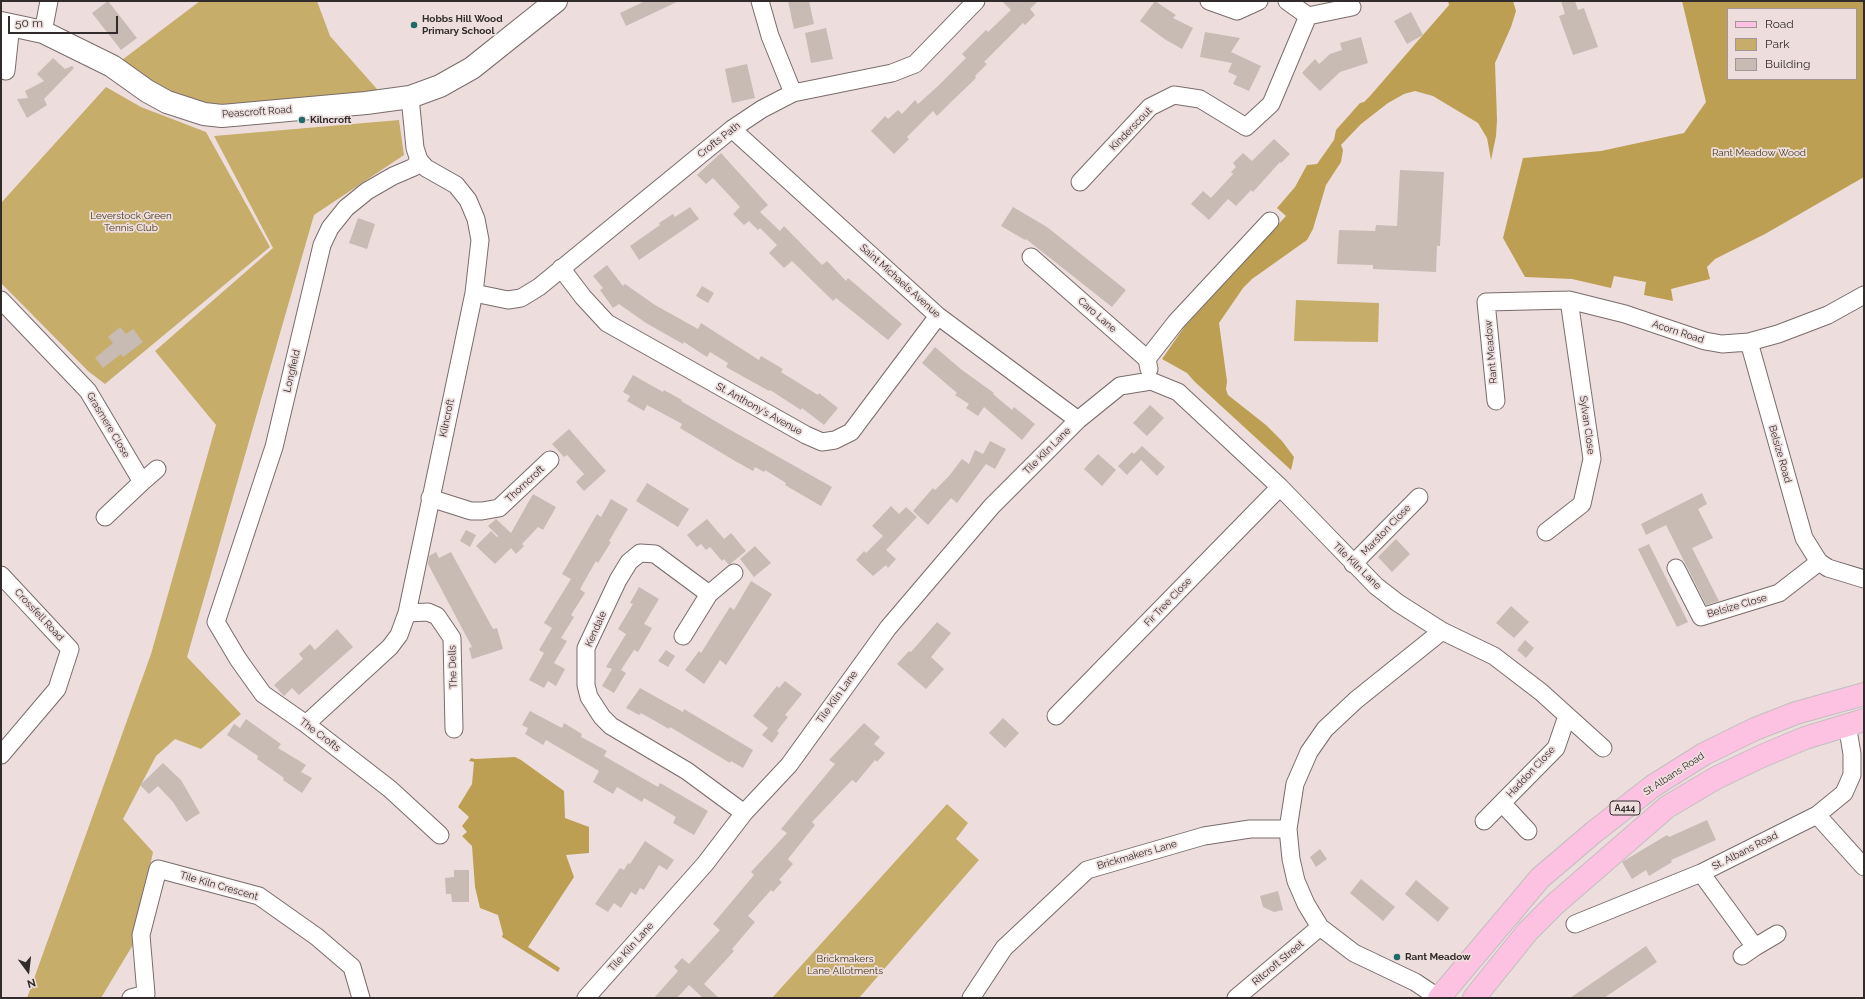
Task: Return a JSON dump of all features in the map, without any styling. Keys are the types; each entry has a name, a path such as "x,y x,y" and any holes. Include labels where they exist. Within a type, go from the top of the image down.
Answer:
{"main road":[{"name":"St Albans Road","path":"1439,998 1540,878 1594,832 1653,786 1704,754 1755,729 1803,711 1864,694"},
{"name":"A414","path":"1474,998 1528,931 1554,905 1667,807 1716,778 1762,756 1805,738 1856,722"}],"street":[{"path":"44,32 49,1"},
{"name":"Peascroft Road","path":"6,23 44,32 112,66 147,91 166,102 204,114 222,116 366,103 410,97 440,86 472,68 556,1"},
{"path":"760,1 770,36 793,94"},
{"name":"Crofts Path","path":"474,293 508,300 521,298 539,287 732,129 762,109 793,94 892,73 916,64 976,1"},
{"path":"1209,1 1237,11 1259,1"},
{"path":"1287,1 1308,16 1352,8"},
{"name":"Kinderscout","path":"1080,182 1150,107 1174,95 1200,99 1246,127 1271,104 1308,16"},
{"path":"6,23 6,71"},
{"path":"410,97 415,148 418,160"},
{"name":"Saint Michaels Avenue","path":"732,129 938,316 1078,420"},
{"name":"Kilncroft","path":"306,724 390,647 399,635 407,613 474,293 480,240 476,219 468,200 456,185 426,168 418,160"},
{"name":"Longfield","path":"216,622 274,447 322,244 330,228 346,208 367,191 393,176 414,167 418,160"},
{"path":"1151,381 1146,358 1176,322 1270,221"},
{"name":"Caro Lane","path":"1031,257 1146,358"},
{"name":"St. Anthony's Avenue","path":"561,268 583,297 607,323 799,432 822,442 835,440 851,432 938,316"},
{"name":"Acorn Road","path":"1486,302 1569,300 1624,314 1705,341 1722,344 1749,342 1778,334 1828,315 1864,295"},
{"name":"Grasmere Close","path":"1,300 88,391 142,482"},
{"name":"Sylvan Close","path":"1546,532 1582,504 1592,460 1569,300"},
{"name":"Rant Meadow","path":"1486,302 1496,401"},
{"name":"Belsize Road","path":"1749,342 1804,538 1819,562"},
{"name":"Tile Kiln Lane","path":"586,998 704,864 744,813 789,765 888,628 992,506 1078,420 1120,386 1151,381 1178,392 1280,487 1376,586 1398,603 1442,631 1494,656 1542,692 1603,748"},
{"name":"Thorncroft","path":"430,498 471,511 499,508 550,460"},
{"path":"105,517 157,469"},
{"name":"Fir Tree Close","path":"1056,716 1280,487"},
{"name":"Marston Close","path":"1353,564 1419,497"},
{"name":"Kendale","path":"708,594 655,554 640,553 629,562 622,574 586,648 586,685 589,697 602,717 611,726 687,771 744,813"},
{"path":"1819,562 1828,568 1864,579"},
{"name":"Belsize Close","path":"1676,568 1701,616 1778,593 1819,562"},
{"path":"683,636 708,594 734,573"},
{"name":"Crossfell Road","path":"1,575 70,649 57,689 1,755"},
{"name":"The Dells","path":"407,613 428,612 437,616 452,638 454,729"},
{"name":"The Crofts","path":"216,622 238,659 263,694 306,724 390,789 440,835"},
{"path":"1439,998 1415,982 1354,953 1320,927 1306,904 1296,881 1291,859 1288,829 1295,784 1309,752 1325,729 1356,700 1442,631"},
{"name":"Haddon Close","path":"1484,821 1556,748 1567,716"},
{"name":"St. Albans Road","path":"1575,924 1701,873 1817,815 1844,793 1852,775 1852,754 1856,722"},
{"name":"Haddon Close","path":"1502,803 1528,830"},
{"path":"1817,815 1864,867"},
{"name":"Brickmakers Lane","path":"971,998 1004,948 1087,870 1204,836 1250,829 1288,829"},
{"name":"Tile Kiln Crescent","path":"142,997 141,935 158,869 259,896 317,936 352,967 361,998"},
{"path":"1701,873 1749,951 1777,934"},
{"name":"Ritcroft Street","path":"1236,998 1320,927"}],"green space":[{"path":"200,1 317,1 330,36 392,106 190,105 114,66"},
{"path":"1448,1 1513,1 1516,11 1511,27 1495,63 1497,120 1496,136 1491,160 1487,138 1478,123 1433,96 1415,91 1404,94 1388,103 1361,124 1341,145 1343,150 1341,162 1326,185 1313,229 1307,240 1252,279 1243,288 1219,323 1227,381 1226,389 1228,395 1266,425 1282,441 1294,457 1291,470 1187,373 1162,359 1185,326 1286,216 1277,208 1295,187 1307,165 1317,164 1334,140 1336,130 1360,103 1364,102 1370,96 1449,5"},
{"name":"Rant Meadow Wood","path":"1682,1 1864,1 1864,177 1765,234 1715,259 1707,267 1710,279 1671,289 1673,301 1644,295 1646,282 1614,276 1611,288 1572,279 1525,277 1503,238 1523,158 1601,151 1684,133 1706,102"},
{"name":"Leverstock Green Tennis Club","path":"106,87 141,107 206,132 270,247 105,384 88,371 1,283 1,203"},
{"path":"399,120 404,155 314,215 187,657 241,714 201,749 175,739 156,756 123,819 153,852 134,943 101,998 27,998 151,654 216,425 155,351 273,248 214,136"},
{"path":"1296,300 1379,303 1378,342 1294,341"},
{"path":"515,757 564,791 565,818 589,827 589,853 566,855 574,877 528,947 560,968 558,972 502,937 503,934 498,915 480,908 475,887 472,846 462,836 467,832 462,826 469,817 458,807 472,784 474,762 469,761 471,758"},
{"name":"Brickmakers Lane Allotments","path":"947,804 968,823 956,839 979,860 859,998 772,998"}],"building":[{"path":"108,1 137,38 121,50 92,13"},
{"path":"645,1 679,1 626,26 620,13"},
{"path":"788,1 809,1 814,24 794,29"},
{"path":"1002,1 1038,1 1030,9 1035,15 1025,25 1023,23 984,62 987,64 975,76 976,78 937,116 933,111 907,137 909,139 894,154 871,131 885,116 888,119 898,110 902,114 915,100 918,104 938,86 966,58 962,54 986,30 988,32 1011,10"},
{"path":"1155,1 1176,15 1173,18 1193,28 1182,49 1166,40 1140,21"},
{"path":"1561,1 1575,1 1578,10 1584,8 1598,47 1573,55 1559,16 1565,14"},
{"path":"1411,12 1423,35 1407,44 1394,21"},
{"path":"826,28 833,59 811,63 805,33"},
{"path":"1205,32 1240,38 1231,52 1261,66 1249,91 1233,84 1237,76 1228,72 1232,63 1200,57"},
{"path":"1361,37 1368,63 1340,72 1320,91 1302,73 1315,59 1319,64 1330,54 1342,50 1340,43"},
{"path":"53,58 65,69 72,66 74,68 44,99 47,105 27,118 17,99 28,98 25,91 44,81 37,74"},
{"path":"747,64 755,98 732,103 725,69"},
{"path":"1274,139 1290,154 1281,163 1280,162 1253,192 1251,190 1236,206 1228,199 1209,220 1191,204 1203,191 1211,198 1233,174 1231,172 1236,167 1233,163 1243,153 1252,161"},
{"path":"721,153 768,205 760,212 780,231 784,226 822,265 827,261 846,281 848,278 902,324 888,340 836,298 833,301 792,261 784,268 769,253 777,245 760,228 758,230 749,221 744,225 733,214 740,207 713,178 706,184 697,175"},
{"path":"1400,170 1444,172 1440,246 1437,246 1436,272 1373,269 1373,265 1337,264 1339,230 1375,231 1376,225 1397,226"},
{"path":"690,207 699,219 639,260 630,246 660,225 659,223 673,214 675,217"},
{"path":"1013,207 1047,227 1126,290 1112,307 1026,239 1025,240 1001,226"},
{"path":"358,218 375,224 367,249 349,243"},
{"path":"607,265 623,286 625,284 655,305 698,329 701,323 759,360 761,356 783,369 781,372 818,395 819,393 838,408 824,425 802,408 801,410 770,390 769,391 726,367 728,363 710,352 707,357 684,342 683,344 646,323 619,304 613,308 600,290 603,288 593,276"},
{"path":"702,286 714,293 708,303 696,296"},
{"path":"120,327 126,334 133,329 143,342 123,357 121,354 103,368 95,358 113,343 108,337"},
{"path":"935,347 962,370 994,393 993,394 1012,410 1014,407 1035,424 1022,440 984,407 978,416 966,408 969,404 955,395 957,393 922,363"},
{"path":"633,375 663,392 664,390 682,400 681,401 727,428 832,487 821,506 785,485 786,483 765,470 764,472 755,467 753,471 735,461 680,428 682,424 647,405 644,411 627,401 630,396 623,392"},
{"path":"1150,405 1164,418 1147,436 1133,423"},
{"path":"569,429 606,471 584,491 576,482 584,474 567,455 564,457 552,444"},
{"path":"990,441 1006,449 995,469 986,464 957,503 951,498 928,525 913,511 933,488 935,490 949,476 962,459 969,464 975,450 983,454"},
{"path":"1142,446 1165,467 1157,476 1141,460 1127,475 1118,466 1132,452 1134,454"},
{"path":"1098,454 1116,470 1102,486 1084,469"},
{"path":"647,483 689,509 678,527 636,501"},
{"path":"1702,493 1707,504 1698,509 1713,538 1692,548 1719,601 1706,605 1666,525 1646,535 1641,524"},
{"path":"533,494 556,507 543,530 538,527 522,544 524,546 516,554 511,548 495,564 476,546 491,531 497,537 498,536 488,526 496,519 511,533"},
{"path":"611,499 628,509 609,541 611,542 598,563 596,561 580,589 585,593 571,615 574,617 561,638 567,641 554,663 565,669 556,686 548,681 544,688 529,680 544,653 539,650 552,628 544,623 571,579 562,574 597,514 601,517"},
{"path":"891,506 899,514 906,507 917,517 886,550 896,559 888,568 886,565 873,576 856,560 864,551 866,553 883,536 872,526"},
{"path":"707,519 724,539 731,533 746,551 729,565 724,559 722,561 710,547 706,550 701,544 697,547 687,535"},
{"path":"466,530 476,535 470,547 460,541"},
{"path":"1396,539 1410,554 1392,572 1378,557"},
{"path":"1649,544 1688,622 1677,627 1638,549"},
{"path":"755,546 771,563 754,577 740,559"},
{"path":"436,552 439,558 451,552 493,629 497,628 503,649 472,659 469,648 472,647 428,564 429,556"},
{"path":"751,581 772,594 726,665 720,660 704,684 685,670 699,651 701,653 730,607 734,610"},
{"path":"639,587 659,599 644,624 652,628 638,652 634,650 621,670 626,673 614,693 602,686 612,669 606,667 626,634 618,629 633,604 630,603"},
{"path":"1511,606 1529,622 1514,638 1496,623"},
{"path":"937,622 951,633 931,657 944,669 926,689 897,664 909,651 911,652"},
{"path":"337,629 353,647 299,695 292,688 284,696 274,685 303,659 299,654 310,644 315,650"},
{"path":"1525,640 1534,648 1526,658 1517,650"},
{"path":"666,650 675,656 668,667 658,661"},
{"path":"785,681 802,694 785,715 788,717 777,731 779,733 772,743 762,735 768,728 753,716 777,686 779,688"},
{"path":"640,688 683,712 684,709 753,750 743,768 731,761 730,763 670,727 669,729 641,713 639,715 626,708"},
{"path":"530,711 562,728 564,723 582,734 581,737 607,751 604,756 658,787 660,783 708,811 694,835 673,823 676,817 644,798 642,802 617,787 613,794 593,782 599,771 546,740 543,745 525,734 528,728 522,725"},
{"path":"1003,718 1019,733 1005,748 989,733"},
{"path":"246,719 281,744 278,748 306,765 301,772 312,778 302,793 257,759 258,756 227,735 234,724 240,728"},
{"path":"864,723 880,737 874,744 885,753 877,762 875,760 856,783 852,780 812,822 815,825 788,859 793,864 779,880 782,882 773,892 771,890 748,916 755,922 732,949 734,951 704,984 719,998 703,998 689,985 677,998 654,998 678,971 674,967 682,958 689,964 720,930 713,924 754,875 751,872 787,833 781,829 835,764 829,760"},
{"path":"163,763 181,780 200,813 186,822 173,802 158,786 149,794 140,785"},
{"path":"1707,820 1716,840 1671,860 1672,862 1649,876 1646,870 1632,879 1622,862 1667,835 1669,837"},
{"path":"645,841 674,860 667,870 659,865 644,890 640,888 636,895 631,892 621,908 614,903 608,912 595,904 620,868 624,870 628,863 630,864"},
{"path":"1320,849 1327,859 1316,867 1310,857"},
{"path":"454,870 469,870 469,902 452,902 451,894 446,894 445,878 454,877"},
{"path":"1361,879 1395,907 1383,921 1350,893"},
{"path":"1416,880 1449,908 1438,922 1405,894"},
{"path":"1278,891 1283,910 1274,912 1263,907 1260,896"},
{"path":"1646,946 1657,962 1604,998 1570,998"}],"place":[{"name":"Hobbs Hill Wood Primary School","path":"414,25"},
{"name":"Kilncroft","path":"302,120"},
{"name":"Rant Meadow","path":"1397,957"}]}
